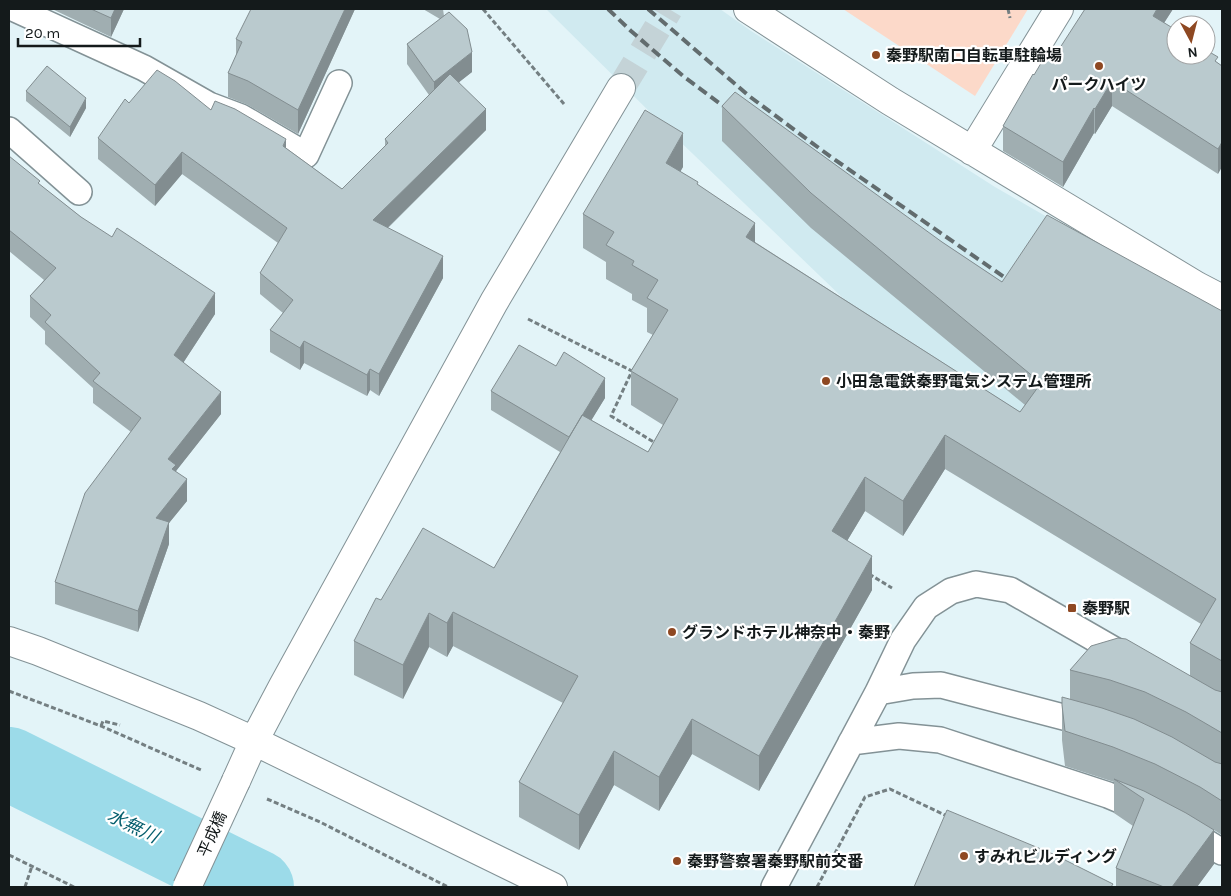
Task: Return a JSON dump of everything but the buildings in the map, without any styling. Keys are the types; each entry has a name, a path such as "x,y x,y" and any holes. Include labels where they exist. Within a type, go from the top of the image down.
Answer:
{"street":[{"path":"748,9 890,101 1197,286 1222,299"},
{"path":"972,151 1059,9"},
{"name":"平成橋","path":"187,887 254,741 283,686 494,302 622,88"},
{"path":"9,641 199,716 554,887"}],"lane":[{"path":"16,9 144,68 209,105 241,117 306,155 339,82"},
{"path":"9,130 79,192"},
{"path":"774,887 878,692 903,640 926,607 952,591 976,584 1010,590 1146,668"},
{"path":"878,692 913,686 941,686 1114,731"},
{"path":"851,742 899,736 940,740 1108,795 1150,812 1194,834 1222,852"}],"path":[{"path":"484,9 564,104"},
{"path":"528,319 632,371 611,416 662,447"},
{"path":"866,572 892,588"},
{"path":"9,691 101,726 206,772"},
{"path":"101,726 103,721"},
{"path":"818,887 865,797 890,789 951,818"},
{"path":"259,795 320,822 448,887"},
{"path":"9,855 74,887"},
{"path":"25,887 32,866"}],"shaded area":[{"path":"546,9 720,9 751,31 995,187 1222,318 1222,562 872,326 668,130"},
{"path":"843,9 1028,9 975,96"}],"waterway":[{"name":"水無川","path":"9,764 257,887"}],"tunnel":[{"path":"621,88 669,9"}],"railway":[{"path":"608,9 683,76 734,114"},
{"path":"648,9 749,96 831,157 1017,286"}],"place":[{"name":"秦野駅南口自転車駐輪場","path":"876,55"},
{"name":"パークハイツ","path":"1099,66"},
{"name":"小田急電鉄秦野電気システム管理所","path":"826,381"},
{"name":"秦野駅","path":"1072,608"},
{"name":"グランドホテル神奈中・秦野","path":"672,632"},
{"name":"すみれビルディング","path":"964,856"},
{"name":"秦野警察署秦野駅前交番","path":"677,861"}]}
